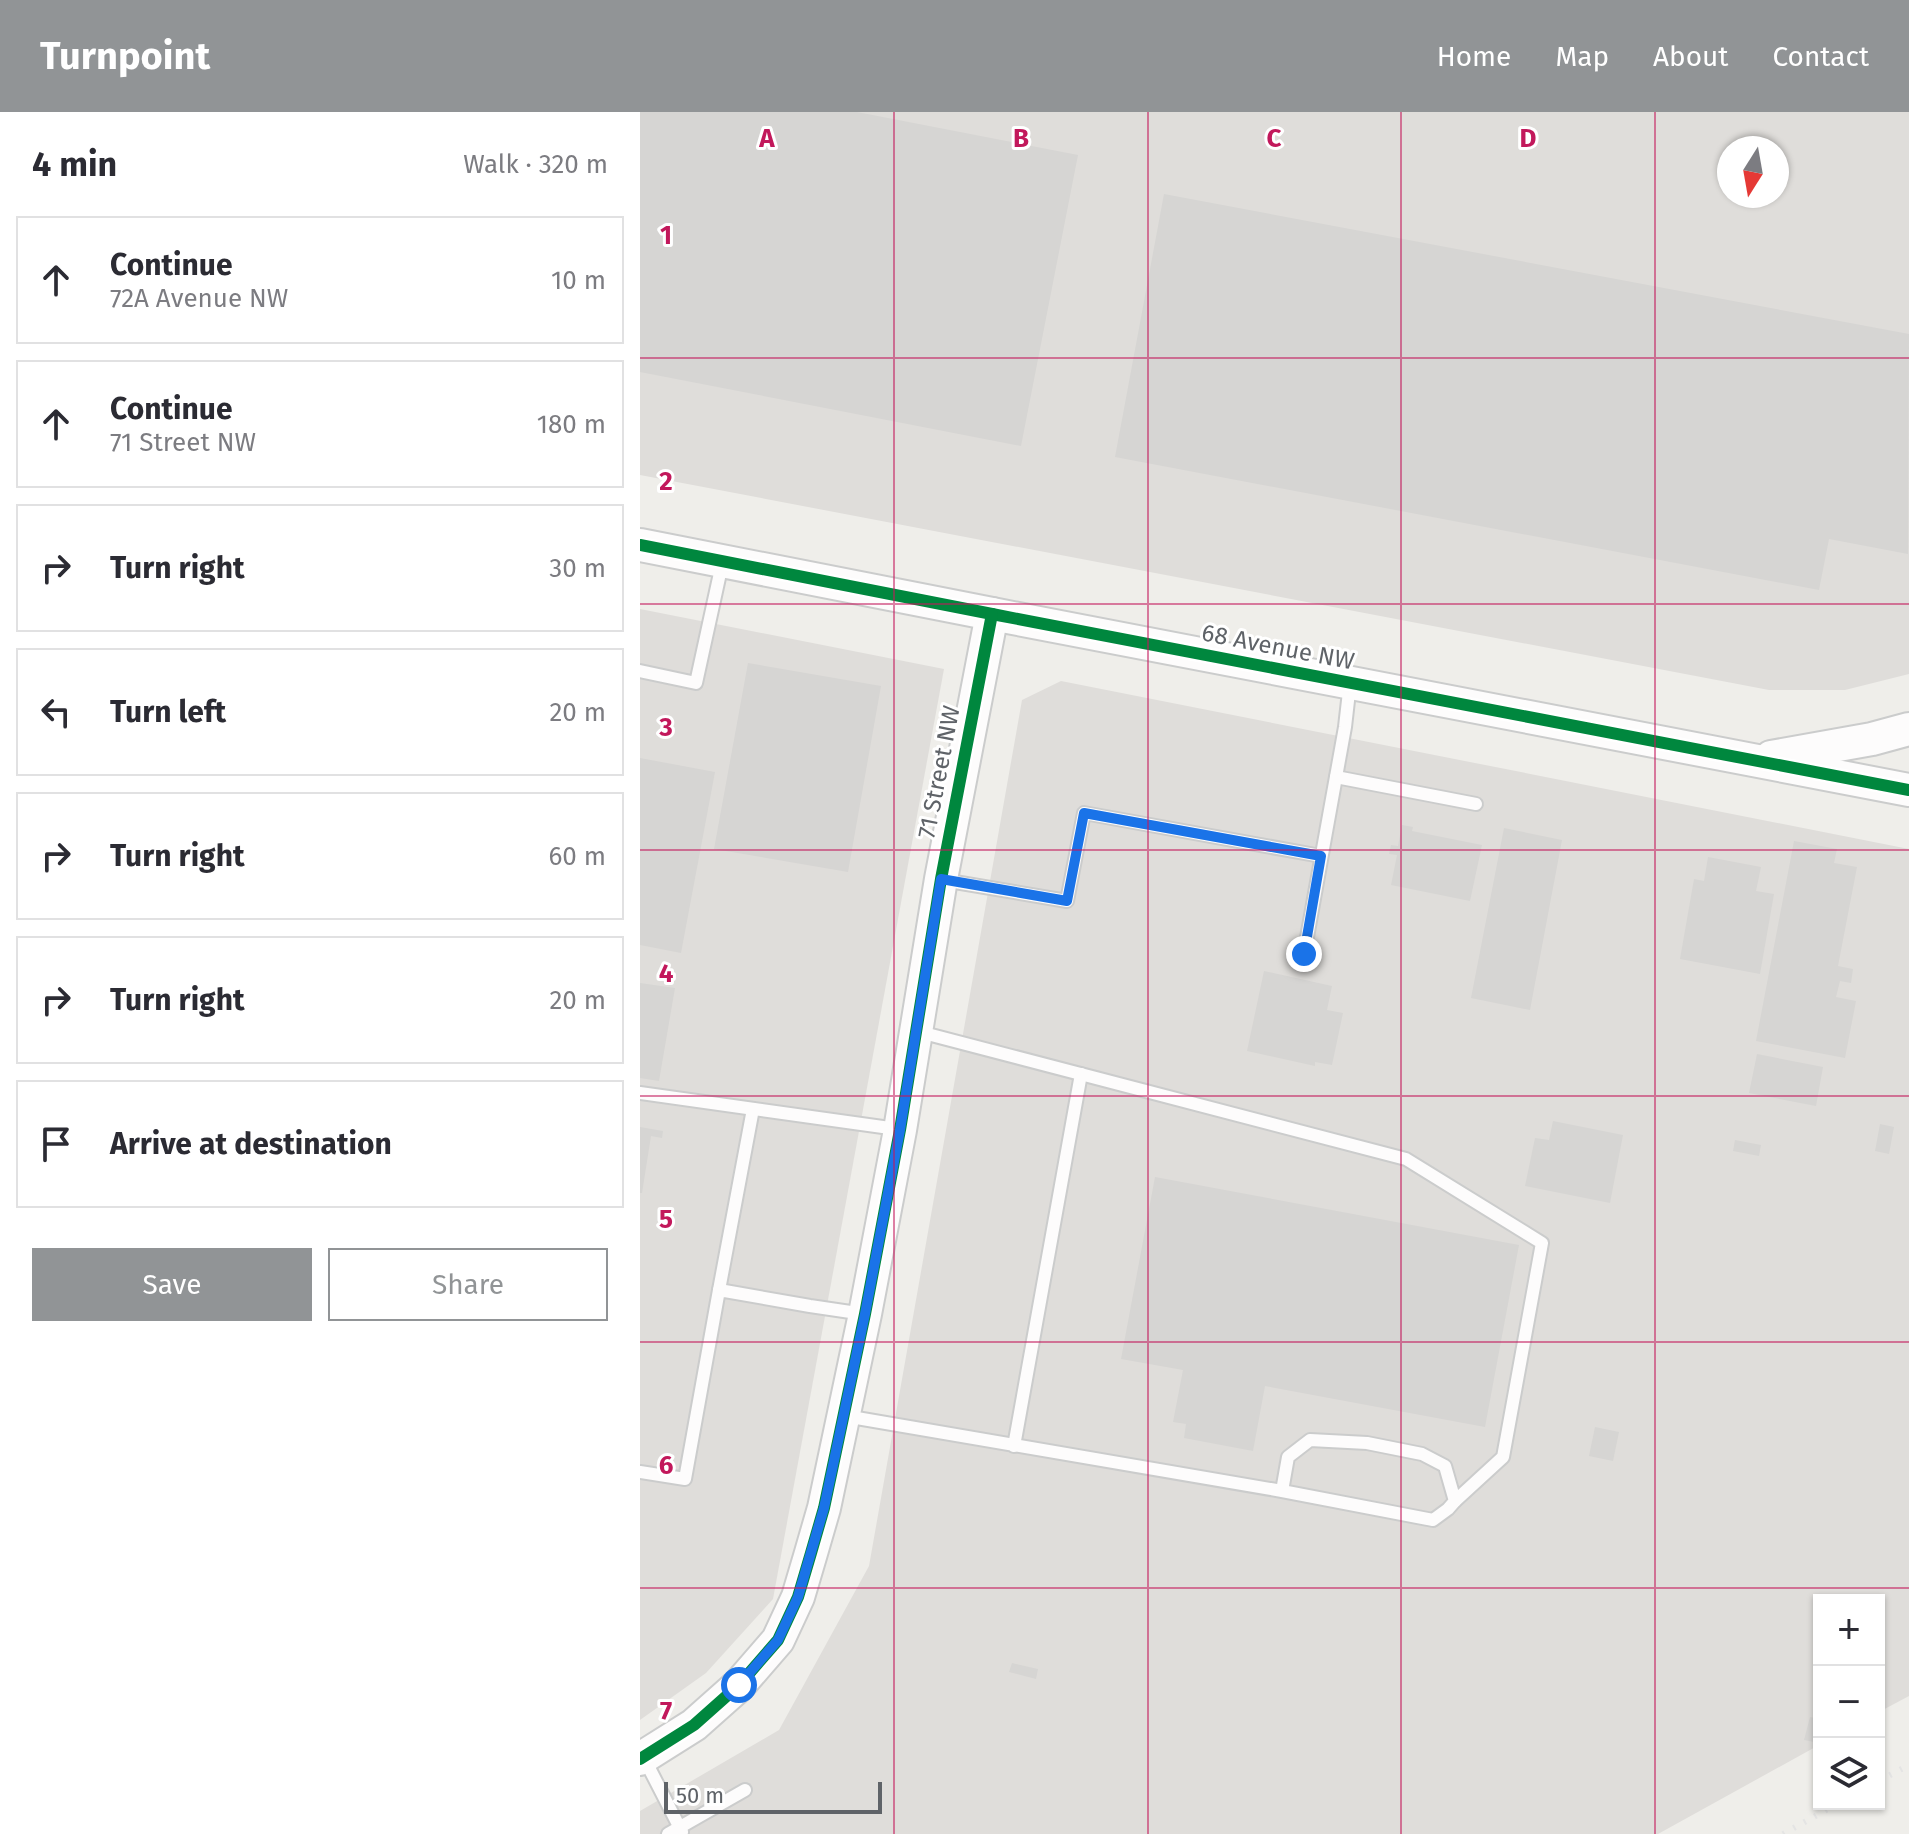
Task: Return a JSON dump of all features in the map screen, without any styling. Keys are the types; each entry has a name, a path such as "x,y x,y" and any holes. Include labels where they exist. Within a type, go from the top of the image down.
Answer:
{"street":[{"name":"68 Avenue NW","path":"640,545 1909,790"},
{"name":"71 Street NW","path":"642,1758 694,1725 739,1685 778,1640 798,1597 824,1508 845,1416 900,1130 941,879 992,614"},
{"path":"1750,760 1872,739 1909,729"}],"lane":[{"path":"640,671 696,683 723,561"},
{"path":"1304,954 1345,727 1350,683"},
{"path":"1336,777 1476,804"},
{"path":"941,879 1067,901 1084,813 1321,856"},
{"path":"845,1416 1433,1520 1503,1457 1542,1243 1406,1159 915,1031"},
{"path":"1014,1446 1081,1074"},
{"path":"640,1093 900,1130"},
{"path":"640,1472 685,1479 753,1109"},
{"path":"719,1290 865,1314"},
{"path":"1282,1491 1288,1457 1310,1440 1367,1443 1422,1454 1445,1466 1455,1501"},
{"path":"642,1758 677,1832 745,1790"}],"shaded area":[{"path":"640,112 1909,112 1909,674 1845,690 1769,690 640,475"},
{"path":"640,609 944,669 773,1599 706,1673 640,1720"},
{"path":"1061,681 1909,849 1909,1696 1885,1709 1885,1594 1813,1594 1813,1748 1658,1834 640,1834 640,1811 779,1730 869,1566 1022,700"}],"building":[{"path":"640,112 857,112 1078,155 1021,446 640,372"},
{"path":"1164,194 1909,334 1908,554 1829,539 1819,590 1115,457"},
{"path":"748,663 881,686 848,872 714,849"},
{"path":"640,758 715,772 681,953 640,945"},
{"path":"1402,825 1413,827 1412,831 1482,845 1470,901 1391,885 1397,855 1389,854 1391,845 1398,846"},
{"path":"1504,828 1562,840 1530,1010 1471,998"},
{"path":"1794,841 1837,849 1834,863 1857,867 1838,966 1853,969 1851,983 1840,981 1836,997 1856,1001 1845,1058 1756,1041"},
{"path":"1708,857 1761,867 1756,891 1774,894 1760,974 1680,959 1694,879 1704,881"},
{"path":"1264,971 1332,986 1327,1010 1343,1013 1332,1065 1315,1062 1315,1066 1247,1051"},
{"path":"640,983 675,988 659,1081 640,1078"},
{"path":"1757,1054 1823,1067 1816,1106 1749,1093"},
{"path":"1553,1121 1623,1135 1610,1203 1525,1186 1535,1138 1549,1140"},
{"path":"1880,1124 1894,1127 1889,1154 1875,1151"},
{"path":"640,1127 663,1131 662,1138 651,1136 642,1193 640,1193"},
{"path":"1735,1140 1761,1145 1759,1156 1733,1151"},
{"path":"1155,1177 1519,1245 1485,1427 1265,1386 1253,1451 1184,1438 1186,1424 1173,1422 1183,1370 1121,1359"},
{"path":"1595,1427 1619,1432 1613,1461 1589,1456"},
{"path":"1012,1663 1038,1669 1036,1679 1009,1672"},
{"path":"1810,1717 1813,1718 1813,1742 1804,1740"}],"railway":[{"path":"1885,1778 1909,1765"},
{"path":"1783,1834 1826,1810"}],"cycle path":[{"path":"640,545 1909,790"},
{"path":"640,1759 694,1725 739,1685 778,1640 798,1597 824,1508 865,1314 900,1130 941,879 992,614"}],"route":[{"path":"739,1685 778,1640 798,1597 824,1508 845,1416 900,1130 941,879 1067,901 1084,813 1321,856 1304,954"}]}
